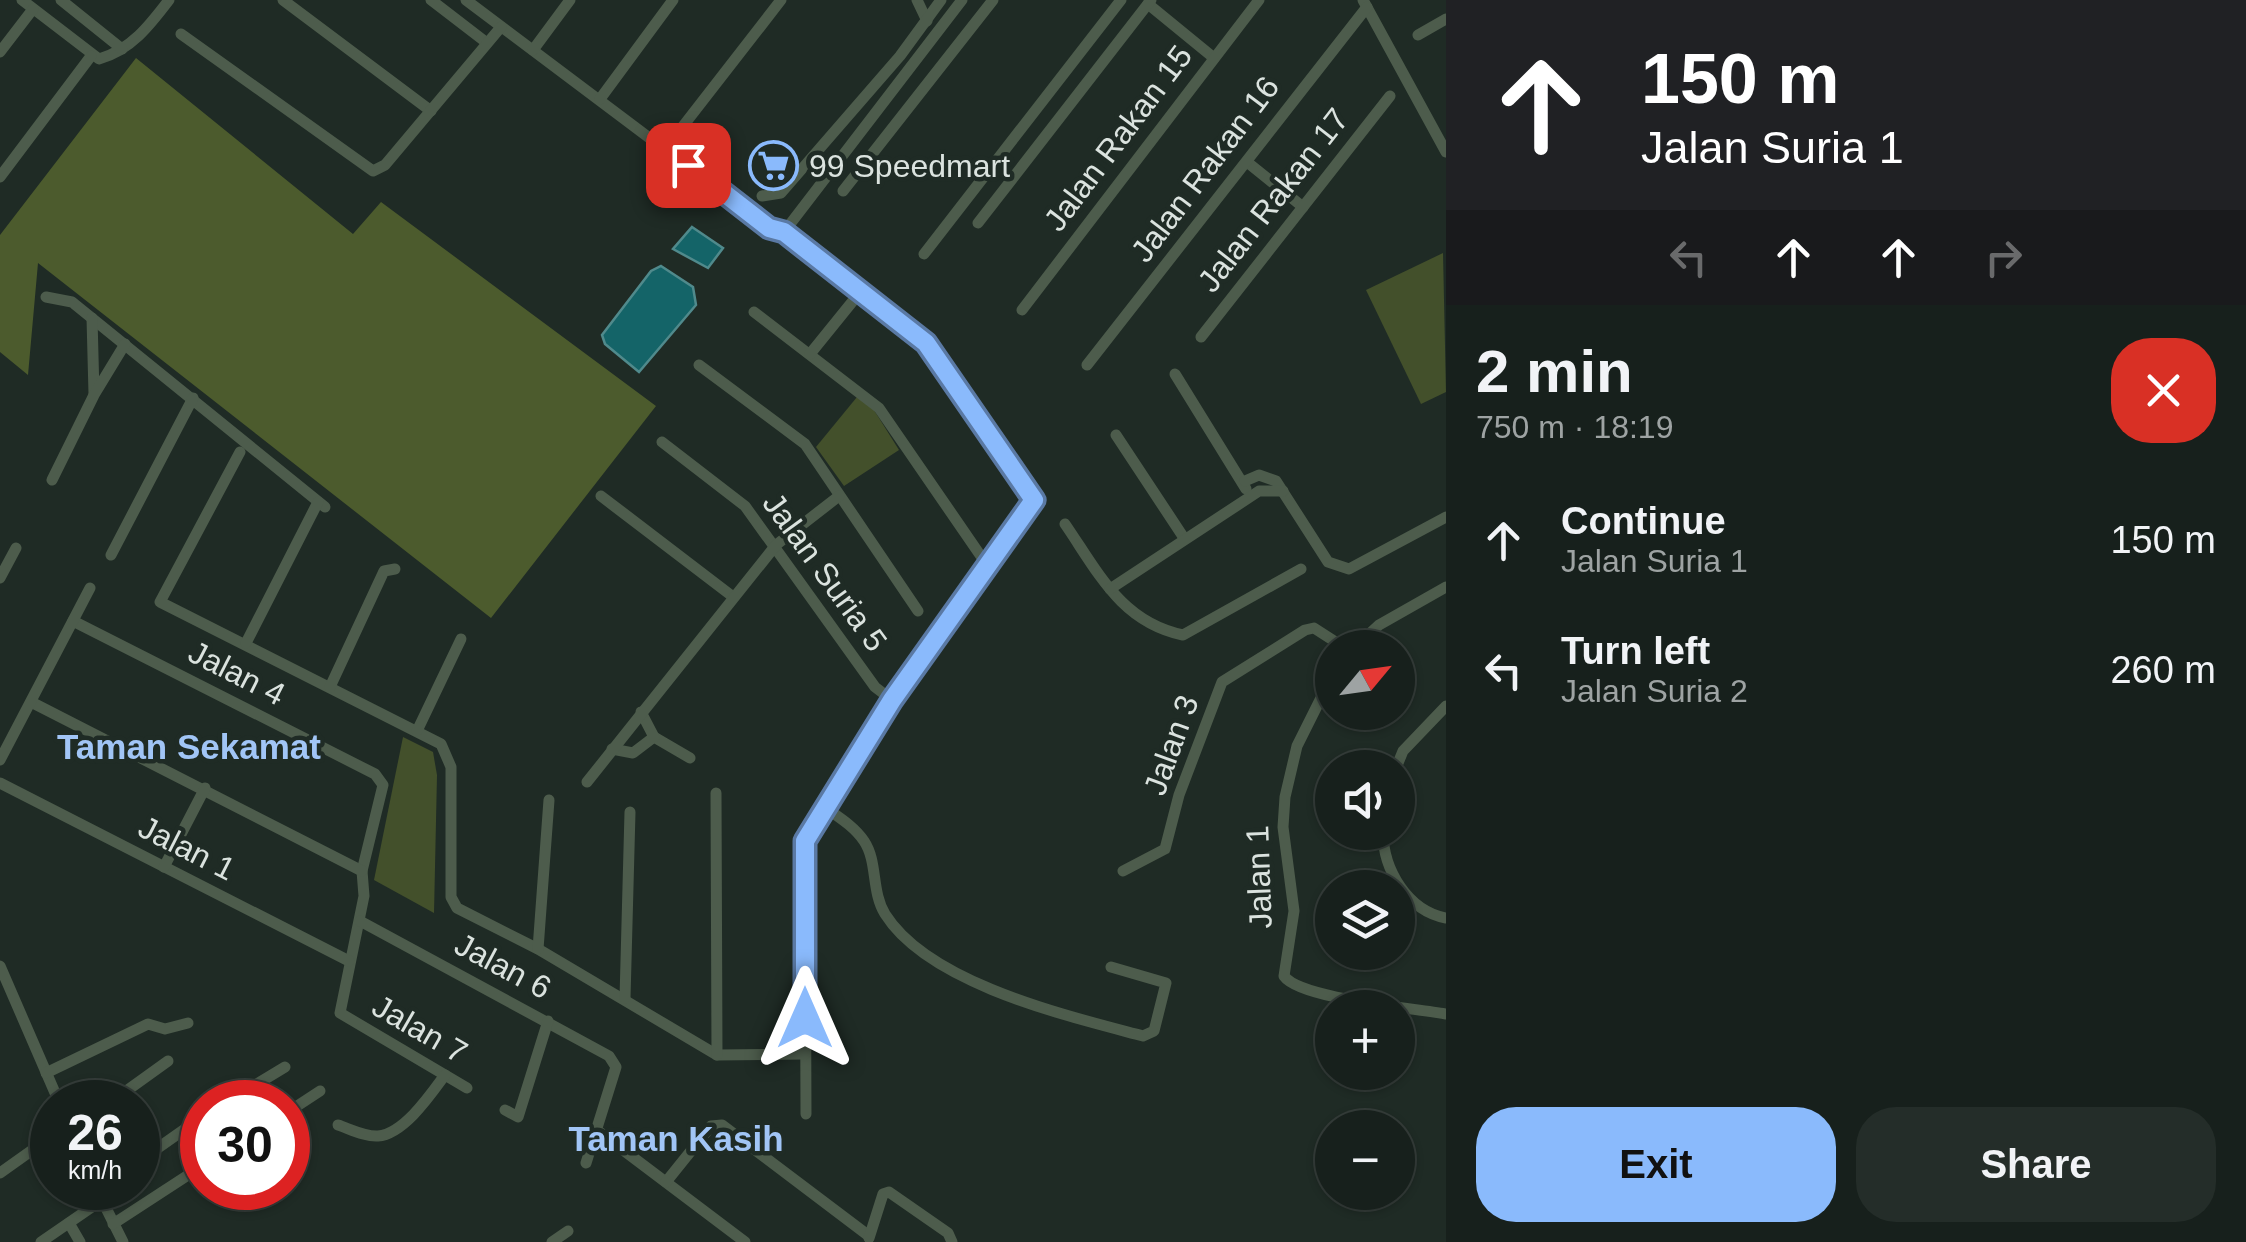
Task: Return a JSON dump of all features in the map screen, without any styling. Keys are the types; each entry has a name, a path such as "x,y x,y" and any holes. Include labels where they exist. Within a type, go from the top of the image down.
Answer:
{"street":[{"path":"22,0 99,59 144,33 169,0"},
{"path":"61,0 122,48"},
{"path":"282,0 430,111"},
{"path":"431,0 487,44"},
{"path":"466,0 769,228 784,232 926,343 1034,500 892,700 823,806 805,841 806,1114"},
{"path":"532,50 570,0"},
{"path":"600,99 672,0"},
{"path":"666,148 781,0"},
{"path":"918,0 927,21"},
{"path":"762,196 780,193 942,0"},
{"path":"784,232 962,0"},
{"path":"843,191 993,0"},
{"path":"924,254 1121,0"},
{"name":"Jalan Rakan 15","path":"1022,310 1259,0"},
{"path":"978,223 1150,2 1214,58"},
{"path":"1365,4 1446,152"},
{"name":"Jalan Rakan 16","path":"1087,365 1365,4"},
{"path":"0,52 33,9"},
{"path":"1418,36 1446,19"},
{"path":"181,34 374,171 385,165 501,27"},
{"path":"0,177 91,56"},
{"name":"Jalan Rakan 17","path":"1200,337 1390,96"},
{"path":"858,104 873,116"},
{"path":"862,130 881,144"},
{"path":"808,161 827,175"},
{"path":"1247,162 1303,206"},
{"path":"972,192 991,207"},
{"path":"810,354 861,292"},
{"path":"46,297 64,297 322,504 246,643"},
{"path":"754,312 879,408 987,565"},
{"path":"92,318 94,395"},
{"path":"52,480 94,395 125,344"},
{"path":"699,365 809,449 918,611"},
{"path":"1175,374 1244,481 1243,502"},
{"path":"111,554 193,398"},
{"path":"1116,435 1184,538"},
{"name":"Jalan Suria 5","path":"662,442 745,506 776,544 875,687 892,700"},
{"path":"240,452 160,602 441,744 451,767 451,897 458,908 625,998 717,1055 805,1054"},
{"path":"1244,481 1259,474 1270,476 1328,562 1338,568 1349,568 1446,517"},
{"path":"1110,589 1259,491 1283,491"},
{"path":"601,496 732,596"},
{"path":"586,782 776,544 840,496"},
{"path":"1065,524 1119,604 1166,631 1183,634 1301,569"},
{"path":"0,578 16,548"},
{"path":"330,687 384,571 395,569"},
{"path":"1374,630 1446,587"},
{"path":"0,760 5,740 32,703 90,588"},
{"name":"Jalan 4","path":"73,622 375,774 382,785 362,871"},
{"name":"Jalan 3","path":"1122,871 1164,848 1222,682 1305,630 1317,630"},
{"path":"417,731 461,639"},
{"path":"32,703 362,871 360,920 348,962"},
{"path":"1405,750 1446,706"},
{"name":"Jalan 1","path":"1315,710 1297,746 1285,797 1284,840 1294,910 1284,976 1290,984 1314,992 1446,1014"},
{"path":"641,712 654,737 690,758"},
{"path":"612,749 633,753 654,737"},
{"name":"Jalan 1","path":"0,783 348,962"},
{"path":"164,867 205,788"},
{"path":"716,793 717,1055"},
{"path":"538,949 548,800"},
{"path":"823,806 866,844 874,889 897,930 912,944 1024,1004 1144,1036 1154,1031 1171,966"},
{"path":"625,998 630,812"},
{"path":"1387,850 1390,866 1406,895 1423,910 1446,918"},
{"name":"Jalan 6","path":"360,920 608,1056 616,1067 598,1131"},
{"name":"Jalan 7","path":"348,962 340,1013 467,1088"},
{"path":"0,966 49,1080"},
{"path":"1111,967 1166,982"},
{"path":"46,1073 148,1024 165,1029 188,1022"},
{"path":"505,1110 518,1117 548,1022"},
{"path":"141,1080 168,1061"},
{"path":"263,1080 285,1067"},
{"path":"338,1125 374,1137 386,1134 423,1104 446,1076"},
{"path":"310,1098 320,1091"},
{"path":"666,1182 711,1126 722,1126 868,1239 883,1194 889,1192 948,1233 952,1242"},
{"path":"586,1163 598,1131 746,1242"},
{"path":"0,1173 30,1152"},
{"path":"113,1224 180,1180"},
{"path":"42,1242 80,1210"},
{"path":"107,1210 122,1242"},
{"path":"68,1222 80,1242"},
{"path":"552,1242 568,1231"}],"green space":[{"path":"136,58 353,234 381,202 656,406 491,618 38,263 28,375 0,352 0,235"},
{"path":"1443,253 1446,392 1421,404 1366,290"},
{"path":"857,397 874,410 899,450 844,486 816,447"},
{"path":"403,737 433,752 437,775 434,913 374,880"}],"water":[{"path":"692,227 723,248 708,268 673,249"},
{"path":"661,266 693,287 696,305 639,372 605,344 602,335 651,271"}],"place":[{"name":"99 Speedmart","path":"774,166"}],"district":[{"name":"Taman Sekamat","path":"189,747"},
{"name":"Taman Kasih","path":"676,1139"}],"route":[{"path":"688,165 769,228 784,232 926,343 1034,500 892,700 815,817 805,841 805,1018"}]}
